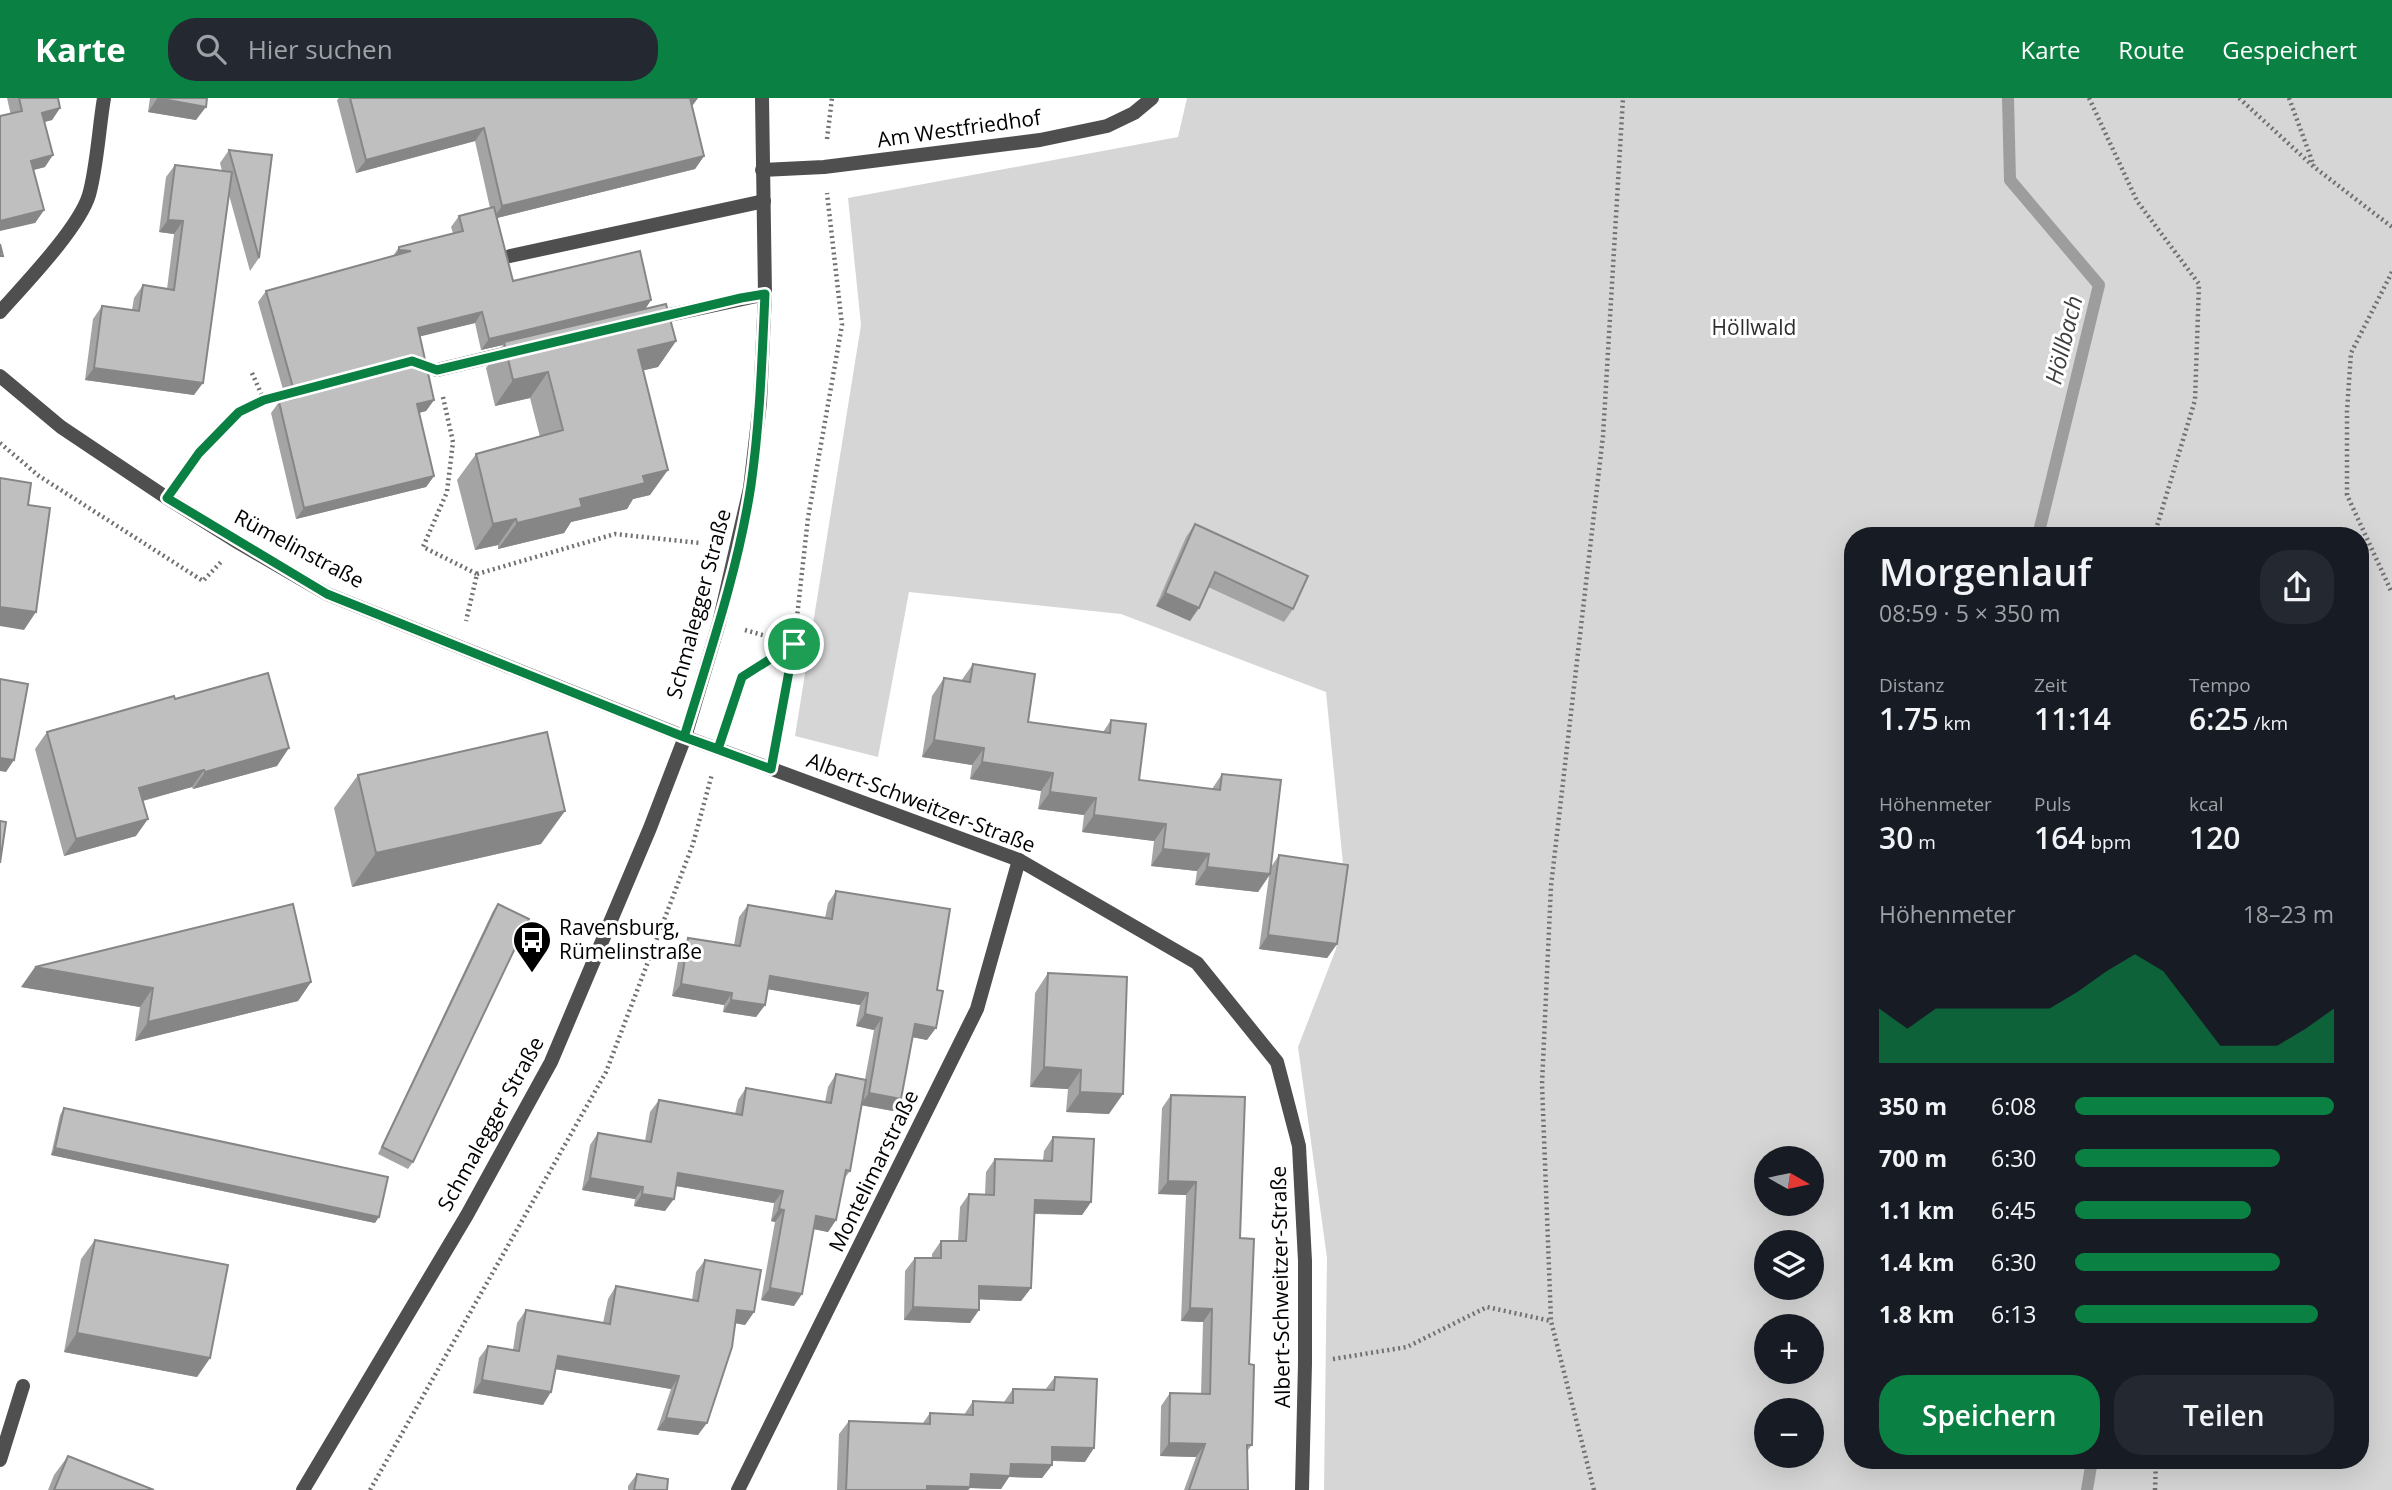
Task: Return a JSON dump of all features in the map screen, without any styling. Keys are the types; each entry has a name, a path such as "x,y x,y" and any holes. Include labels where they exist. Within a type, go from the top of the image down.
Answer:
{"street":[{"path":"0,312 53,250 88,197 104,98"},
{"name":"Schmalegger Straße","path":"303,1490 467,1215 551,1062 650,828 684,737 719,623 750,488 760,402 765,294 762,98"},
{"name":"Am Westfriedhof","path":"762,170 824,167 1054,137 1107,126 1134,113 1152,98"},
{"path":"510,256 764,201"},
{"path":"635,323 765,294"},
{"path":"437,370 529,348"},
{"name":"Rümelinstraße","path":"0,376 61,428 239,543 327,594 684,737"},
{"name":"Albert-Schweitzer-Straße","path":"684,737 1020,860 1197,963 1277,1062 1299,1146 1305,1261 1302,1490"},
{"name":"Montelimarstraße","path":"738,1490 977,1009 1020,860"},
{"path":"0,1460 23,1387"}],"path":[{"path":"771,769 794,644 808,518 842,326 824,167 832,98"},
{"path":"1594,1490 1551,1321 1542,1084 1551,886 1603,436 1623,98"},
{"path":"2089,98 2137,201 2199,284 2195,400 2157,527"},
{"path":"2239,98 2314,167 2392,227"},
{"path":"2290,98 2314,167"},
{"path":"2362,527 2347,495 2347,411 2351,353 2392,272"},
{"path":"437,370 453,442 447,492 424,547 477,574 615,534 700,543"},
{"path":"252,373 264,400"},
{"path":"167,498 199,453 239,412 264,400 290,393"},
{"path":"0,443 40,476 202,582 239,543"},
{"path":"2369,543 2392,593"},
{"path":"460,646 477,574"},
{"path":"370,1490 606,1072 693,844 718,749 742,677 794,644"},
{"path":"1305,1363 1407,1347 1488,1307 1551,1321"},
{"path":"2155,1490 2156,1469"}],"green space":[{"name":"Höllwald","path":"1187,98 2392,98 2392,1490 1324,1490 1327,1258 1298,1047 1336,949 1345,884 1326,692 1121,614 909,592 878,757 795,736 861,325 848,198 1178,137"}],"building":[{"path":"19,98 58,98 60,108 42,113 53,155 31,161 44,210 0,221 0,116 22,111"},
{"path":"157,98 207,98 206,107"},
{"path":"350,98 690,98 704,156 502,206 484,128 366,160"},
{"path":"229,150 272,155 259,258"},
{"path":"175,165 232,172 203,383 94,368 102,306 139,311 143,285 174,290 183,221 168,220"},
{"path":"494,207 513,281 640,251 651,300 489,339 482,312 418,328 434,400 417,404 434,476 304,508 279,402 296,398 266,291 411,251 399,250 399,247 463,231 459,216"},
{"path":"666,304 676,341 638,350 668,470 643,476 645,483 580,499 582,507 517,523 516,519 493,524 476,454 563,430 548,372 513,380 504,342"},
{"path":"0,478 31,483 28,505 50,508 36,612 0,607"},
{"path":"1195,524 1308,576 1293,609 1215,572 1199,608 1165,593"},
{"path":"973,664 1035,674 1028,722 1110,733 1111,720 1146,724 1139,780 1220,790 1222,774 1281,780 1270,874 1207,867 1209,854 1163,849 1166,824 1094,815 1096,798 1050,792 1053,773 982,762 984,748 934,740 944,678 970,682"},
{"path":"268,673 289,748 139,788 148,819 76,839 47,732"},
{"path":"0,679 28,684 14,760 0,758"},
{"path":"547,732 565,811 376,853 358,775"},
{"path":"0,821 6,822 0,863"},
{"path":"1279,855 1348,865 1337,944 1268,935"},
{"path":"836,891 950,909 937,990 943,991 936,1028 915,1024 901,1099 869,1093 882,1018 865,1014 868,993 770,976 765,1005 731,1000 732,993 681,984 688,938 740,946 748,905 832,919"},
{"path":"293,904 311,982 148,1022 153,988 35,967"},
{"path":"498,904 529,919 413,1162 382,1147"},
{"path":"1048,973 1127,977 1123,1094 1080,1092 1081,1070 1044,1067"},
{"path":"836,1074 866,1080 850,1171 846,1170 836,1220 816,1216 802,1294 770,1288 784,1210 779,1209 783,1191 678,1173 674,1199 642,1194 643,1187 590,1178 598,1133 651,1142 659,1100 742,1115 746,1088 831,1103"},
{"path":"1171,1095 1245,1097 1240,1238 1254,1239 1249,1364 1254,1365 1252,1445 1247,1445 1248,1490 1189,1490 1205,1444 1169,1443 1170,1393 1210,1394 1212,1309 1190,1308 1196,1182 1168,1181"},
{"path":"64,1108 388,1177 379,1217 55,1148"},
{"path":"1053,1137 1094,1139 1091,1202 1035,1200 1031,1288 979,1286 979,1310 913,1307 915,1258 941,1258 941,1241 966,1241 969,1194 994,1195 995,1159 1052,1161"},
{"path":"95,1240 228,1265 210,1358 77,1333"},
{"path":"705,1260 761,1270 754,1312 737,1310 732,1347 707,1423 666,1418 679,1376 558,1356 551,1392 482,1380 488,1346 519,1351 526,1310 610,1324 616,1286 698,1301"},
{"path":"1055,1377 1097,1379 1094,1448 1052,1447 1052,1465 1011,1464 1010,1476 971,1474 970,1487 846,1490 849,1421 930,1424 930,1413 973,1415 973,1401 1013,1403 1013,1389 1054,1390"},
{"path":"68,1456 154,1490 54,1490"},
{"path":"637,1474 668,1479 667,1490 634,1490"}],"waterway":[{"name":"Höllbach","path":"2008,98 2010,180 2099,285 2040,527"},
{"name":"Höllbach","path":"2087,1490 2090,1469"}],"place":[{"name":"Ravensburg, Rümelinstraße","path":"532,974"}],"route":[{"path":"794,644 742,677 718,749 684,737 327,594 167,498 199,453 239,412 264,400 412,361 437,370 765,294 760,402 750,488 719,623 684,737 771,769 794,644"}]}
